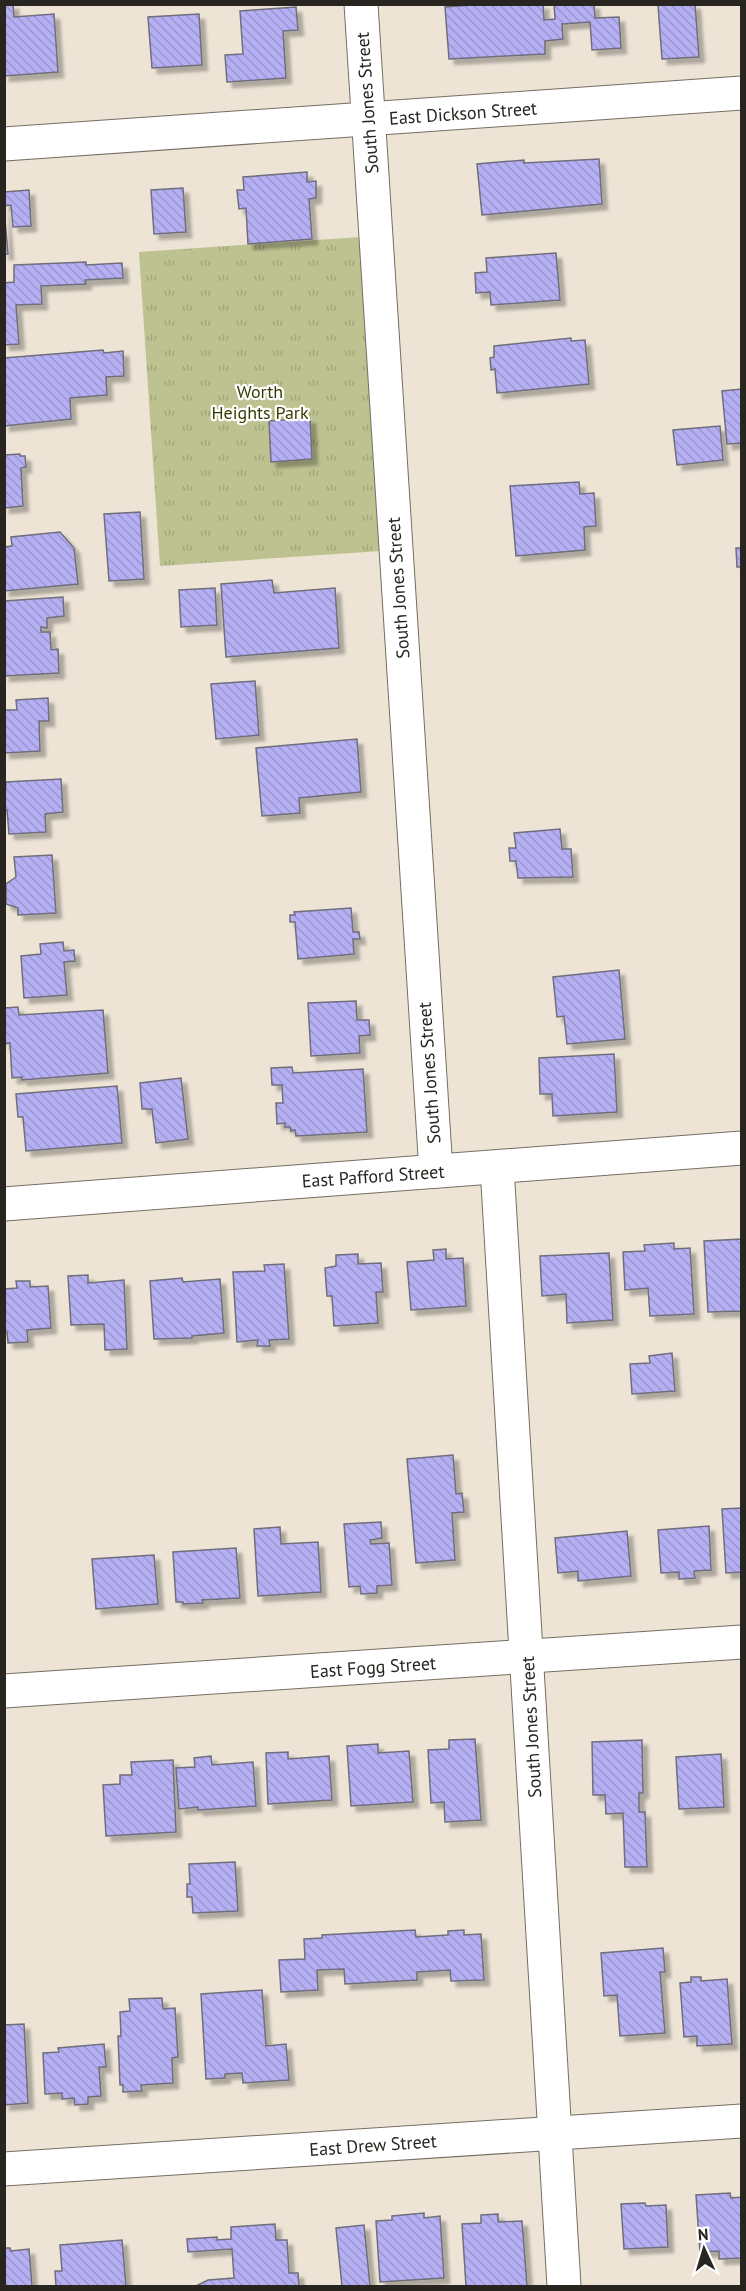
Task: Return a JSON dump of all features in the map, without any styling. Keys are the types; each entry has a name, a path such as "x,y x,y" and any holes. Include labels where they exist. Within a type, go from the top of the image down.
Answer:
{"street":[{"name":"South Jones Street","path":"361,4 436,1172"},
{"name":"East Dickson Street","path":"4,144 741,93"},
{"name":"East Pafford Street","path":"4,1204 741,1148"},
{"name":"South Jones Street","path":"497,1167 564,2286"},
{"name":"East Fogg Street","path":"4,1691 741,1642"},
{"name":"East Drew Street","path":"4,2169 741,2121"}],"green space":[{"name":"Worth Heights Park","path":"360,237 381,551 160,566 139,252"}],"building":[{"path":"4,4 13,4 14,17 54,14 58,72 4,76"},
{"path":"543,4 544,20 555,19 554,4 594,4 595,18 619,17 621,48 592,50 590,22 562,24 563,39 545,41 545,54 449,59 445,7"},
{"path":"695,4 699,57 662,59 658,5"},
{"path":"296,7 298,30 283,31 286,78 227,82 225,55 243,54 240,11"},
{"path":"199,14 202,65 152,68 148,17"},
{"path":"599,159 602,204 482,215 477,164 524,160 524,163"},
{"path":"307,172 307,182 316,181 316,198 309,199 312,239 248,244 246,208 239,209 237,190 244,190 243,177"},
{"path":"183,188 186,232 154,234 151,190"},
{"path":"29,190 31,226 13,227 11,205 4,206 4,192"},
{"path":"4,208 8,254 4,254"},
{"path":"556,253 560,300 491,305 490,292 476,293 475,273 487,272 486,258"},
{"path":"86,262 86,265 122,263 123,278 85,280 86,284 41,286 42,304 16,305 19,344 4,345 4,283 14,282 14,265"},
{"path":"571,338 571,341 585,340 589,384 497,393 495,369 491,370 490,358 494,357 494,346"},
{"path":"103,350 104,353 123,351 124,376 106,377 107,395 70,398 71,419 4,426 4,358"},
{"path":"742,389 742,443 727,444 722,391"},
{"path":"310,418 312,459 271,462 269,421"},
{"path":"720,426 723,460 677,465 673,430"},
{"path":"20,454 20,456 25,456 26,467 21,468 23,506 4,508 4,455"},
{"path":"579,482 580,494 594,493 596,526 584,527 585,550 516,556 510,486"},
{"path":"140,512 144,579 109,581 104,514"},
{"path":"60,532 74,548 78,584 4,591 4,547 12,546 11,537"},
{"path":"736,548 742,548 742,567 737,567"},
{"path":"272,580 274,593 335,588 339,648 226,657 221,584"},
{"path":"215,588 217,625 181,627 179,590"},
{"path":"63,597 64,616 47,618 47,628 41,627 41,632 50,632 51,650 58,649 59,673 4,676 4,601"},
{"path":"255,681 259,735 216,739 211,684"},
{"path":"48,698 49,721 39,721 40,751 4,753 4,710 17,710 16,700"},
{"path":"357,739 361,792 299,798 300,813 262,816 256,748"},
{"path":"61,779 63,812 45,814 46,832 9,834 7,810 4,811 6,782"},
{"path":"560,829 562,849 571,849 573,877 518,878 516,861 510,861 509,848 516,848 514,833"},
{"path":"52,855 56,913 18,915 18,908 6,904 6,884 16,877 14,857"},
{"path":"351,908 353,932 359,932 360,939 353,939 354,954 298,959 295,922 290,922 290,915 295,915 294,912"},
{"path":"63,942 64,951 74,950 75,961 64,962 67,995 24,998 21,956 41,954 40,944"},
{"path":"619,970 625,1039 567,1044 564,1016 557,1017 553,977"},
{"path":"356,1001 357,1020 369,1020 370,1035 359,1036 360,1053 311,1056 308,1003"},
{"path":"18,1007 19,1015 103,1010 108,1073 22,1080 22,1077 12,1078 10,1043 4,1044 4,1008"},
{"path":"614,1054 617,1112 553,1116 552,1094 540,1094 539,1058"},
{"path":"292,1067 293,1073 363,1069 367,1132 296,1136 295,1130 291,1131 290,1127 285,1127 285,1123 277,1124 276,1103 283,1103 282,1085 272,1085 271,1068"},
{"path":"181,1078 188,1139 156,1143 152,1109 142,1109 140,1083"},
{"path":"117,1086 122,1143 26,1151 23,1117 18,1117 16,1094"},
{"path":"742,1239 742,1311 708,1312 704,1241"},
{"path":"674,1243 674,1249 690,1248 694,1314 650,1316 648,1288 625,1290 623,1252 645,1251 644,1245"},
{"path":"446,1249 446,1259 463,1258 466,1306 411,1310 407,1262 434,1260 433,1250"},
{"path":"609,1253 613,1320 567,1323 566,1294 542,1296 540,1256"},
{"path":"358,1254 358,1264 381,1263 383,1292 376,1292 378,1323 334,1326 332,1296 327,1296 325,1268 336,1266 336,1255"},
{"path":"284,1264 289,1339 269,1340 270,1346 257,1346 258,1340 237,1342 233,1272 265,1271 264,1265"},
{"path":"88,1275 88,1283 124,1280 127,1349 105,1350 104,1324 71,1325 68,1276"},
{"path":"182,1278 183,1282 220,1279 224,1333 192,1336 192,1338 154,1339 150,1281"},
{"path":"16,1281 30,1281 30,1287 48,1286 51,1328 27,1330 28,1342 8,1343 7,1332 4,1332 4,1289 17,1288"},
{"path":"672,1353 675,1391 632,1394 630,1364 650,1363 649,1356"},
{"path":"453,1455 456,1494 462,1493 464,1512 452,1513 455,1560 416,1563 407,1459"},
{"path":"742,1508 742,1572 726,1573 722,1509"},
{"path":"381,1522 382,1538 370,1540 371,1544 389,1543 392,1585 377,1586 377,1593 361,1594 360,1586 349,1587 344,1524"},
{"path":"709,1526 711,1570 694,1571 695,1578 679,1579 679,1572 661,1573 658,1530"},
{"path":"280,1527 281,1544 318,1542 321,1592 258,1596 254,1529"},
{"path":"627,1531 631,1576 578,1581 578,1571 558,1573 555,1538"},
{"path":"236,1548 240,1598 202,1600 203,1603 176,1602 173,1552"},
{"path":"154,1555 158,1604 96,1609 92,1559"},
{"path":"475,1739 481,1820 445,1822 444,1802 431,1803 428,1750 449,1749 449,1740"},
{"path":"642,1740 643,1793 639,1793 639,1812 645,1812 647,1867 625,1867 623,1813 606,1814 605,1795 593,1795 592,1742"},
{"path":"378,1744 378,1753 409,1751 413,1802 351,1806 347,1746"},
{"path":"288,1752 288,1759 329,1756 332,1800 268,1804 266,1753"},
{"path":"721,1754 724,1807 679,1809 676,1757"},
{"path":"211,1756 212,1765 253,1762 256,1806 179,1809 176,1768 195,1767 194,1758"},
{"path":"173,1760 176,1832 106,1836 103,1785 120,1784 120,1775 132,1775 131,1762"},
{"path":"235,1862 238,1911 193,1913 192,1897 187,1897 187,1884 190,1884 189,1864"},
{"path":"415,1930 416,1937 448,1935 448,1931 464,1930 464,1935 481,1934 484,1980 451,1981 450,1970 417,1972 417,1980 345,1984 344,1969 317,1970 318,1990 281,1992 279,1960 305,1959 304,1939 322,1938 322,1935"},
{"path":"663,1948 665,1972 660,1972 665,2033 620,2036 617,1995 604,1996 601,1953"},
{"path":"691,1977 701,1977 701,1981 727,1979 732,2044 697,2046 697,2036 684,2037 680,1983 691,1982"},
{"path":"262,1990 266,2046 286,2044 289,2080 243,2083 242,2073 225,2074 225,2078 206,2079 201,1994"},
{"path":"162,1998 163,2009 175,2008 178,2057 172,2058 173,2083 141,2085 142,2091 123,2092 123,2085 120,2085 118,2036 121,2036 120,2012 130,2011 129,1999"},
{"path":"24,2024 28,2103 4,2105 4,2025"},
{"path":"104,2044 106,2067 99,2067 101,2096 88,2097 88,2104 75,2105 74,2098 62,2099 62,2093 45,2094 43,2053 59,2052 58,2048"},
{"path":"730,2193 731,2198 742,2197 742,2258 719,2259 719,2251 700,2252 696,2195"},
{"path":"645,2203 646,2206 666,2205 668,2247 624,2249 621,2204"},
{"path":"424,2213 424,2218 440,2216 444,2278 380,2282 376,2221 392,2220 392,2216"},
{"path":"498,2214 498,2222 522,2221 527,2286 466,2286 462,2224 481,2223 481,2215"},
{"path":"275,2224 276,2240 287,2240 289,2273 298,2273 299,2286 196,2286 208,2280 234,2278 232,2249 188,2252 187,2239 217,2237 217,2240 231,2239 231,2227"},
{"path":"364,2225 370,2286 342,2286 336,2228"},
{"path":"122,2240 126,2286 56,2286 55,2271 62,2271 60,2245"},
{"path":"4,2248 10,2248 11,2251 29,2249 32,2286 4,2286"}]}
